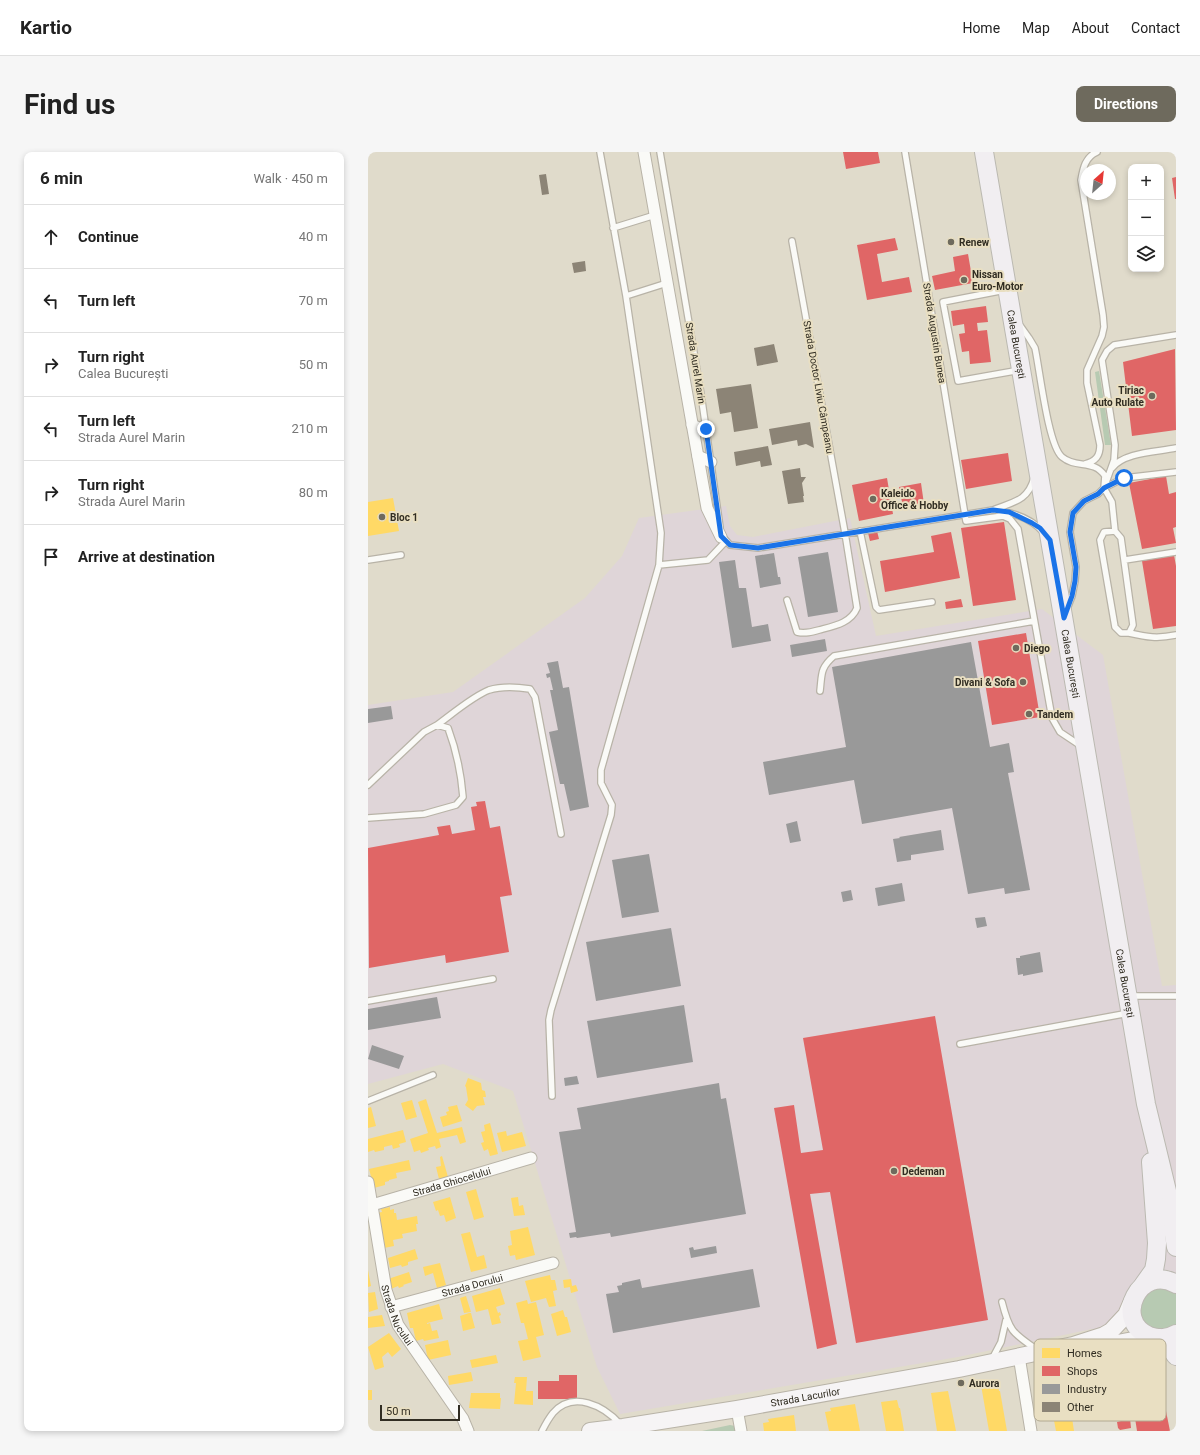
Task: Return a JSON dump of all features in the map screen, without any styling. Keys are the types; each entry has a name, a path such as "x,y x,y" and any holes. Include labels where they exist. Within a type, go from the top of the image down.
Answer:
{"main road":[{"name":"Calea București","path":"984,152 1146,1104 1157,1243 1156,1259 1154,1270 1132,1301"},
{"name":"Calea București","path":"1146,1104 1169,1191 1176,1247"},
{"path":"1144,1284 1151,1281 1167,1280 1176,1284"},
{"path":"1132,1301 1131,1308 1134,1320 1141,1331 1163,1336"},
{"path":"1166,1341 1176,1356"}],"street":[{"path":"644,152 707,508 724,539"},
{"path":"692,425 706,431"},
{"path":"698,456 711,462"},
{"name":"Strada Ghiocelului","path":"372,1205 531,1158"},
{"name":"Strada Nucului","path":"368,1182 382,1269 391,1307 398,1325 462,1419 468,1431"},
{"name":"Strada Dorului","path":"391,1307 553,1263"},
{"name":"Strada Lacurilor","path":"1092,1339 1111,1332 1126,1315 1132,1301"},
{"name":"Strada Lacurilor","path":"1136,1339 1163,1336"},
{"name":"Strada Lacurilor","path":"590,1431 737,1408 959,1369 1034,1353"},
{"path":"1019,1356 1031,1431"},
{"path":"737,1408 741,1431"}],"lane":[{"path":"552,1096 549,1020 611,815 612,805 601,783 601,770 659,565 661,532 626,296 600,152"},
{"name":"Strada Aurel Marin","path":"660,152 724,539"},
{"name":"Strada Augustin Bunea","path":"905,152 965,514"},
{"path":"1085,464 1093,462 1100,451 1087,383 1087,370 1102,336 1104,327 1102,301 1081,180 1082,170 1086,161 1092,154 1097,152"},
{"path":"613,228 655,215"},
{"name":"Strada Doctor Liviu Câmpeanu","path":"788,600 797,632 804,634 839,625 854,613 857,608 845,533 792,241"},
{"path":"626,296 667,283"},
{"path":"1007,290 943,302 958,381 1021,370"},
{"path":"1012,315 1035,348 1052,440 1058,454 1069,462 1097,467 1105,476 1104,488 1112,502 1115,531 1121,538 1125,560 1133,625 1129,633"},
{"path":"1104,488 1111,470 1115,445 1102,360 1114,345 1176,335"},
{"path":"1111,470 1116,463 1131,456 1176,448"},
{"path":"659,565 708,560 724,539 730,545 758,548 993,510 1022,499 1029,491 1034,479 1037,460"},
{"path":"1064,618 1072,596 1075,581 1076,567 1070,532 1073,513 1084,501 1098,494 1104,488 1124,478 1176,472"},
{"path":"993,510 1009,512 1032,523 1040,528 1050,540"},
{"path":"965,514 966,521 1003,516 1010,519 1018,529 1052,718 1060,732 1085,748"},
{"path":"860,531 876,607 879,610 932,602"},
{"path":"1115,531 1104,532 1100,540 1115,627 1121,633 1129,633 1149,638 1164,638 1176,635"},
{"path":"1125,560 1176,552"},
{"path":"368,560 402,555"},
{"path":"820,691 823,669 826,662 834,656 1034,621"},
{"path":"368,786 424,732 437,725 480,694 490,690 518,687 530,689 535,697 561,834"},
{"path":"368,818 424,814 456,805 463,797 460,769 448,728 437,725"},
{"path":"368,1001 493,979"},
{"path":"960,1044 1130,1004 1176,996"},
{"path":"368,1101 433,1075"},
{"path":"1002,1302 1006,1320 1015,1335 1034,1348"},
{"path":"990,1362 1001,1342 1006,1320"},
{"path":"542,1431 553,1413 562,1405 575,1402 589,1402 598,1406 613,1416 623,1427"}],"shaded area":[{"path":"726,506 730,526 737,535 753,537 850,518 876,636 1042,609 1103,655 1162,986 1176,985 1176,1368 1174,1358 1166,1351 1166,1339 1147,1339 1123,1328 1092,1329 1044,1339 1034,1339 1034,1341 958,1357 620,1414 597,1367 513,1091 443,1064 368,1084 368,705 453,692 585,598 622,556 639,518"}],"green space":[{"path":"1099,371 1111,445 1105,445 1095,372"},
{"path":"1157,1287 1171,1289 1176,1293 1176,1326 1169,1330 1148,1328 1139,1310 1141,1300"},
{"path":"730,1425 735,1426 737,1431 702,1431"}],"building: Homes":[{"name":"Bloc 1","path":"393,498 399,531 368,536 368,502"},
{"path":"468,1078 481,1083 482,1090 485,1091 486,1097 483,1097 485,1105 477,1106 473,1111 465,1105 468,1100 465,1086"},
{"path":"426,1099 437,1133 462,1127 466,1142 460,1144 457,1135 439,1139 441,1147 436,1149 435,1146 428,1148 429,1150 421,1153 420,1150 414,1152 410,1139 428,1133 418,1102"},
{"path":"412,1100 417,1117 406,1120 401,1103"},
{"path":"457,1105 462,1121 443,1127 440,1117 447,1115 446,1112 449,1111 448,1107"},
{"path":"371,1107 376,1126 368,1128 368,1108"},
{"path":"490,1123 498,1154 490,1156 488,1149 484,1151 481,1143 484,1142 481,1132 485,1131 484,1125"},
{"path":"403,1130 406,1142 399,1144 400,1147 393,1149 392,1145 384,1147 384,1150 375,1152 374,1150 368,1152 368,1139"},
{"path":"506,1131 507,1136 522,1132 526,1146 502,1152 497,1133"},
{"path":"442,1156 448,1177 439,1179 436,1167 441,1166 440,1157"},
{"path":"409,1160 411,1170 396,1173 397,1178 385,1182 385,1185 374,1188 369,1169"},
{"path":"476,1189 484,1217 474,1220 466,1192"},
{"path":"450,1197 456,1218 446,1222 444,1215 440,1216 438,1210 436,1211 433,1202"},
{"path":"518,1197 519,1206 523,1205 525,1215 514,1216 511,1198"},
{"path":"390,1207 390,1210 394,1209 397,1220 417,1216 417,1231 402,1234 403,1238 393,1240 394,1246 384,1248 377,1213 382,1212 381,1209"},
{"path":"528,1227 535,1255 516,1260 515,1255 510,1256 508,1246 512,1245 510,1231"},
{"path":"470,1232 477,1257 484,1255 487,1268 471,1272 461,1234"},
{"path":"415,1249 418,1259 408,1262 408,1265 402,1267 401,1265 390,1268 388,1258"},
{"path":"440,1263 446,1285 437,1288 433,1273 425,1276 423,1267"},
{"path":"368,1270 371,1286 368,1287"},
{"path":"409,1272 412,1282 399,1288 398,1286 391,1289 388,1279"},
{"path":"550,1275 551,1280 555,1280 557,1290 553,1291 556,1306 549,1307 546,1298 531,1302 525,1281"},
{"path":"571,1279 572,1286 576,1285 578,1291 571,1293 570,1287 564,1288 563,1280"},
{"path":"500,1288 505,1304 496,1307 498,1313 500,1312 501,1315 499,1316 501,1323 492,1325 488,1309 476,1312 472,1296"},
{"path":"375,1292 378,1309 369,1312 368,1293"},
{"path":"466,1296 471,1312 464,1313 460,1298"},
{"path":"527,1300 528,1304 536,1302 544,1335 536,1337 541,1357 523,1361 518,1341 528,1339 524,1323 521,1323 516,1303"},
{"path":"439,1304 443,1319 427,1323 427,1324 430,1323 432,1331 437,1330 439,1338 416,1341 413,1328 410,1328 407,1313"},
{"path":"563,1310 565,1317 567,1317 571,1332 557,1336 551,1314"},
{"path":"471,1313 475,1328 463,1331 460,1316"},
{"path":"382,1315 385,1326 368,1328 368,1317"},
{"path":"389,1333 401,1349 392,1357 388,1352 382,1357 384,1367 375,1370 368,1347"},
{"path":"448,1340 451,1355 428,1360 425,1345"},
{"path":"496,1355 498,1363 472,1368 470,1360"},
{"path":"471,1372 473,1381 449,1385 448,1376"},
{"path":"515,1377 527,1377 526,1391 533,1391 533,1405 514,1404 516,1383 514,1383"},
{"path":"998,1383 1007,1431 989,1431 981,1385"},
{"path":"368,1390 372,1390 372,1400 368,1400"},
{"path":"948,1391 956,1431 937,1431 931,1393"},
{"path":"471,1393 500,1393 500,1409 469,1408"},
{"path":"897,1400 904,1431 886,1431 881,1402"},
{"path":"855,1404 860,1431 829,1431 825,1412 831,1411 830,1408"},
{"path":"794,1415 796,1431 764,1431 763,1423 769,1422 768,1419"},
{"path":"1054,1421 1072,1421 1074,1431 1056,1431"}],"building: Shops":[{"path":"843,152 878,152 880,163 846,169"},
{"path":"1176,177 1176,199 1175,199 1172,178"},
{"path":"895,238 898,250 877,254 882,282 909,277 912,292 867,300 857,245"},
{"path":"968,254 973,283 935,290 932,276 955,271 953,257"},
{"path":"986,306 988,322 977,323 978,331 987,330 991,362 970,364 969,351 962,352 959,334 965,333 964,324 953,326 951,311"},
{"name":"Tiriac Auto Rulate","path":"1175,349 1176,430 1132,436 1123,362"},
{"path":"1008,453 1012,481 966,489 961,460"},
{"path":"1166,476 1169,494 1176,492 1176,527 1173,528 1176,543 1142,549 1129,483"},
{"name":"Kaleido Office & Hobby","path":"887,478 893,514 859,521 852,485"},
{"path":"921,483 924,504 903,507 899,487"},
{"path":"1004,522 1016,600 973,606 961,528"},
{"path":"877,531 879,539 870,541 868,533"},
{"path":"951,532 960,578 885,592 880,561 934,552 931,536"},
{"path":"1174,555 1176,566 1176,626 1153,629 1142,561"},
{"path":"961,599 963,607 946,609 945,602"},
{"path":"1026,633 1040,717 992,725 978,641"},
{"path":"485,801 490,828 500,826 512,895 500,897 509,952 446,963 445,955 369,968 368,848 439,835 437,827 450,825 452,834 475,830 471,807 477,806 476,802"},
{"name":"Dedeman","path":"935,1016 988,1320 856,1343 830,1192 810,1194 837,1344 817,1349 774,1108 794,1105 801,1153 823,1150 803,1038"},
{"path":"559,1375 577,1375 577,1399 538,1399 538,1381 559,1381"},
{"path":"1166,1411 1170,1431 1137,1431 1135,1421 1166,1421"},
{"path":"1130,1421 1131,1428 1120,1430 1117,1422"}],"building: Industry":[{"path":"828,552 838,612 808,617 798,557"},
{"path":"774,553 778,577 780,577 781,584 760,588 755,556"},
{"path":"735,560 739,588 746,588 752,627 768,624 771,641 732,648 719,562"},
{"path":"825,639 827,651 792,657 790,645"},
{"path":"971,642 990,747 1009,743 1014,772 1008,773 1030,890 1005,894 1004,888 968,894 952,808 862,824 854,780 769,795 763,762 846,747 832,667"},
{"path":"558,661 563,688 569,687 589,807 570,811 564,784 560,784 549,732 558,730 550,690 553,690 550,677 547,678 546,674 550,673 547,663"},
{"path":"391,706 393,719 368,723 368,709"},
{"path":"797,821 801,841 790,843 786,824"},
{"path":"941,830 944,850 911,855 911,860 897,862 893,839"},
{"path":"649,854 659,912 622,918 612,860"},
{"path":"902,883 905,901 878,906 875,888"},
{"path":"851,890 853,900 843,902 841,892"},
{"path":"985,917 987,926 977,928 975,918"},
{"path":"671,928 681,986 596,1001 586,942"},
{"path":"1040,952 1043,972 1023,976 1023,974 1018,975 1016,958"},
{"path":"437,997 441,1018 368,1030 368,1009"},
{"path":"684,1005 693,1062 597,1078 587,1021"},
{"path":"372,1045 404,1056 399,1069 368,1059"},
{"path":"577,1076 579,1084 565,1086 564,1078"},
{"path":"719,1083 721,1099 726,1098 746,1214 611,1237 610,1233 570,1238 569,1233 576,1232 559,1132 581,1129 577,1108"},
{"path":"716,1246 717,1253 691,1258 689,1248 693,1247 694,1250"},
{"path":"753,1269 760,1307 613,1333 606,1294 619,1292 617,1286 622,1285 622,1283 640,1279 642,1288"}],"building: Other":[{"path":"546,174 549,194 542,195 539,175"},
{"path":"585,261 586,271 574,273 572,263"},
{"path":"774,344 778,362 757,366 754,348"},
{"path":"751,384 758,428 734,432 731,412 720,414 716,389"},
{"path":"810,422 814,448 806,444 798,446 797,440 772,445 769,429"},
{"path":"768,446 772,465 761,467 760,461 736,466 734,452"},
{"path":"800,468 801,477 806,477 802,483 804,502 788,504 782,471"}],"place":[{"name":"Renew","path":"951,242"},
{"name":"Nissan Euro-Motor","path":"964,280"},
{"name":"Tiriac Auto Rulate","path":"1152,396"},
{"name":"Kaleido Office & Hobby","path":"873,499"},
{"name":"Bloc 1","path":"382,517"},
{"name":"Diego","path":"1016,648"},
{"name":"Divani & Sofa","path":"1023,682"},
{"name":"Tandem","path":"1029,714"},
{"name":"Dedeman","path":"894,1171"},
{"name":"Aurora","path":"961,1383"}],"route":[{"path":"706,429 721,536 730,545 758,548 993,510 1009,512 1040,528 1050,540 1064,618 1072,596 1075,581 1076,567 1070,532 1073,513 1084,501 1098,494 1104,488 1124,478"}]}
